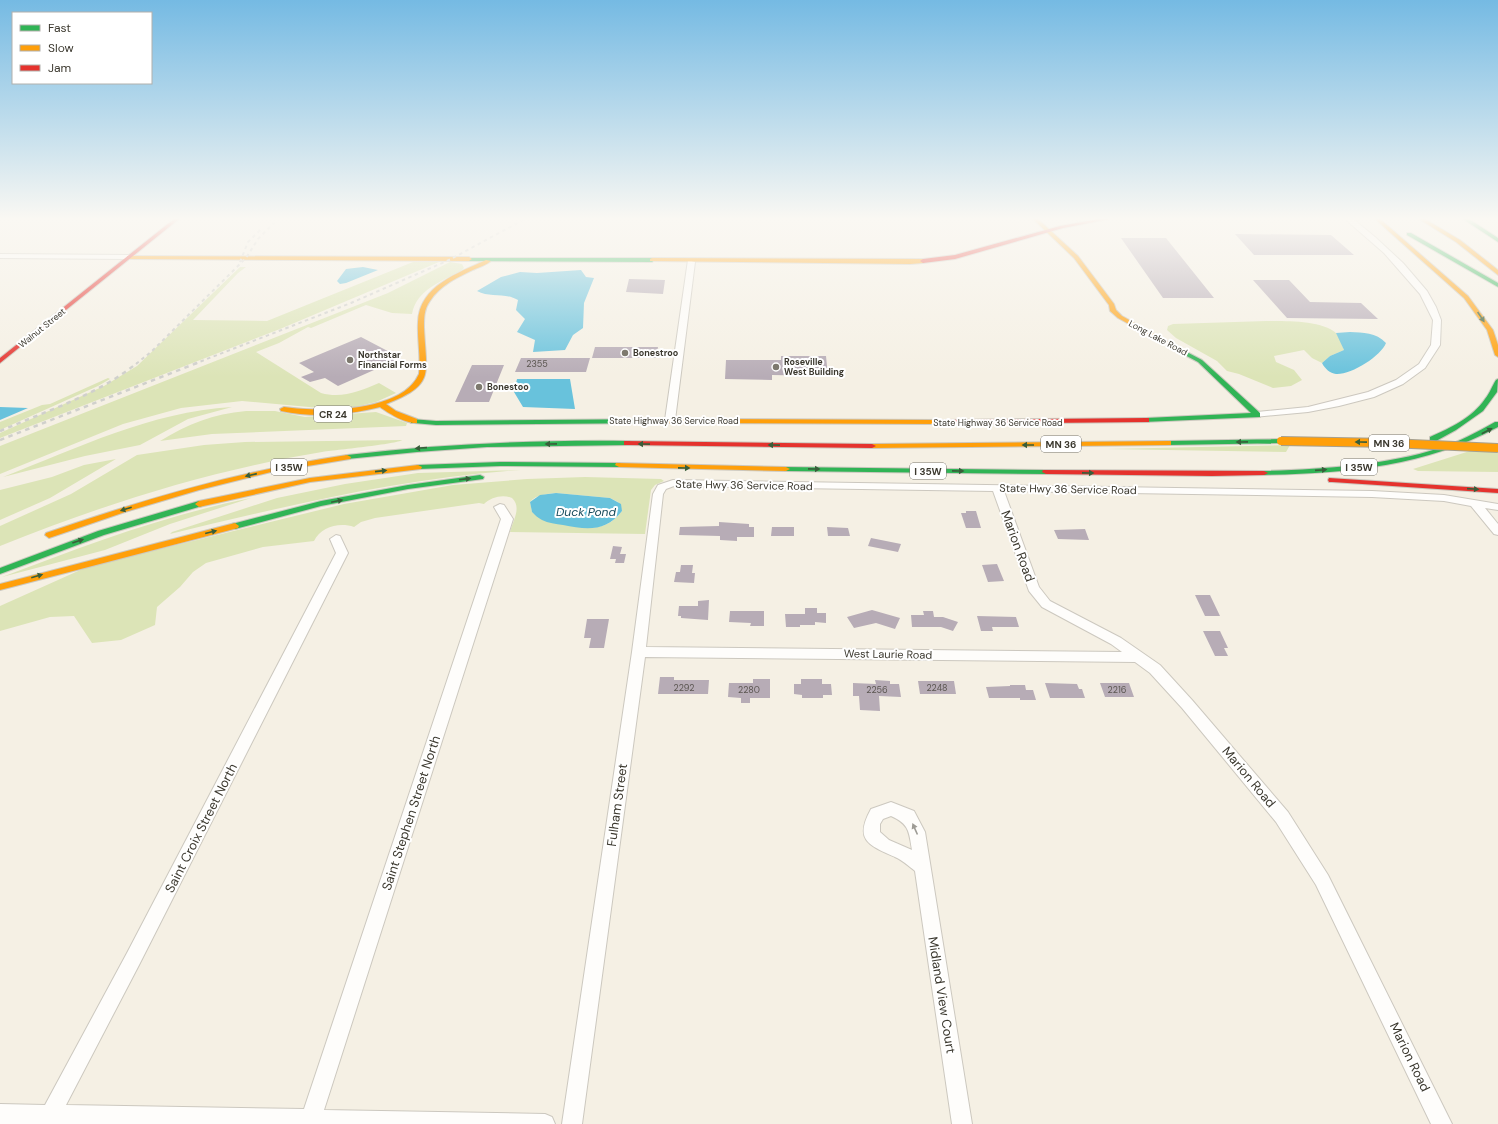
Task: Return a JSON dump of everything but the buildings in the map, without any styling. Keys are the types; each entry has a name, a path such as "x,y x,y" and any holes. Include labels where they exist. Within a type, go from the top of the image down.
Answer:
{"main road":[{"name":"Walnut Street","path":"0,361 111,271"},
{"name":"Long Lake Road","path":"1087,271 1112,305 1113,310 1120,317 1143,332 1200,361 1257,415"},
{"path":"1437,271 1466,297 1490,330 1498,355"},
{"path":"1473,271 1498,286"},
{"name":"CR 24","path":"284,409 306,414 331,414 357,411 381,404 407,392 422,376 424,371 420,335 423,307 429,297 469,272"},
{"name":"I 35W","path":"1383,453 1416,445 1453,430 1466,422 1487,403 1498,381"},
{"name":"State Highway 36 Service Road","path":"381,404 398,416 425,422 670,420 1027,424 1109,423 1257,415"},
{"name":"I 35W","path":"0,571 79,541 174,511 254,491 330,477 386,470 507,464 1212,474 1320,470 1387,462 1433,452 1475,437 1498,424"},
{"name":"MN 36","path":"840,446 1281,441 1398,443 1498,448"},
{"name":"I 35W","path":"37,540 127,508 175,494 304,464 374,453 461,446 582,443 840,446 1032,454"},
{"path":"512,474 645,467"},
{"path":"1212,474 1322,479 1498,491"},
{"path":"0,587 358,496 415,486 491,476"},
{"path":"1322,479 1480,480"}],"street":[{"path":"670,420 690,271"},
{"name":"State Highway 36 Service Road","path":"1257,415 1319,408 1371,395 1412,374 1434,349 1438,330 1434,312 1429,301 1420,288 1405,271"},
{"name":"State Hwy 36 Service Road","path":"662,486 673,483 1405,495 1474,502 1498,507"},
{"name":"Fulham Street","path":"572,1124 638,652 658,494 662,486"},
{"name":"Marion Road","path":"997,488 1033,588 1039,597 1054,609 1116,641 1155,669 1259,788 1303,847 1331,897 1442,1124"},
{"path":"1474,502 1498,530"},
{"name":"Saint Stephen Street North","path":"311,1120 508,519 500,507"},
{"name":"Saint Croix Street North","path":"50,1115 133,959 342,553 336,539"},
{"name":"West Laurie Road","path":"638,652 1138,656"},
{"name":"Midland View Court","path":"923,867 962,1124"},
{"path":"0,1114 50,1115 134,1120 311,1120 545,1124"}],"green space":[{"path":"235,271 240,271 193,320 267,321 390,271 417,271 280,329 0,438 0,433 104,386 137,366"},
{"path":"431,271 460,271 424,292 414,306 412,314 392,313 366,305 311,328 308,327 279,343 256,352 321,393 329,395 344,395 379,383 396,393 376,402 342,410 242,401 181,408 123,424 0,474 0,446 388,293"},
{"path":"1266,321 1302,322 1322,326 1336,333 1344,350 1330,356 1322,363 1312,358 1304,350 1274,356 1276,362 1294,370 1302,380 1291,386 1273,388 1239,374 1227,371 1217,361 1176,338 1167,330 1168,326 1173,324"},
{"path":"108,378 110,379 98,386 0,430 0,422 42,405 50,404"},
{"path":"232,407 188,419 140,445 85,456 3,477 87,443 143,424 202,410"},
{"path":"246,411 275,411 305,417 376,412 407,423 406,426 212,434 160,441 191,425 212,417"},
{"path":"402,440 398,442 281,459 240,468 159,490 79,516 0,546 0,526 71,494 137,455 204,445 245,442"},
{"path":"1290,445 1286,452 1107,449"},
{"path":"1473,450 1498,452 1498,472 1418,471 1413,469"},
{"path":"116,459 50,498 0,520 0,490 52,477 84,465"},
{"path":"521,470 432,479 344,494 170,534 172,532 277,498 345,484 418,473"},
{"path":"585,477 661,479 664,481 655,485 651,490 645,534 510,532 517,510 515,502 512,498 501,496 484,504 479,503 375,518 361,522 354,527 342,525 331,527 321,532 314,541 263,547 206,563 193,572 180,587 157,607 155,625 121,640 92,643 74,616 50,617 0,631 0,606 87,567 344,504 453,485 527,479","holes":["556,493 610,498 618,502 622,511 606,525 596,528 584,528 537,516 532,512 530,502 539,496"]},
{"path":"251,498 170,524 105,550 2,577 156,522"}],"water":[{"path":"344,271 374,271 346,283 340,284 337,281"},
{"path":"582,271 586,277 594,278 584,303 583,328 573,335 565,350 533,352 535,340 517,332 525,319 516,310 518,300 508,296 487,294 477,291 501,277 520,272"},
{"path":"1350,332 1374,335 1386,343 1372,359 1365,364 1342,373 1332,373 1326,369 1322,363 1330,356 1344,350 1336,333"},
{"path":"517,379 570,379 575,409 523,407 514,392"},
{"path":"0,407 28,408 0,420"},
{"name":"Duck Pond","path":"556,493 610,498 621,504 622,511 609,523 596,528 580,528 547,522 532,512 530,502 540,495"}],"railway":[{"path":"136,364 152,351 232,271"},
{"path":"194,364 351,303 423,271"},
{"path":"0,431 71,402 106,384 137,363"},
{"path":"0,440 197,363"}],"traffic: fast":[{"path":"1474,271 1498,285"},
{"path":"1183,352 1200,361 1257,415"},
{"path":"1433,439 1454,429 1480,410 1488,401 1498,381"},
{"path":"1146,420 1257,415"},
{"path":"414,421 436,423 662,421"},
{"path":"1264,473 1354,468 1385,464 1444,449 1472,438 1498,424"},
{"path":"1168,443 1281,441"},
{"path":"347,457 487,445 627,443"},
{"path":"418,467 500,464 619,465"},
{"path":"786,469 1046,472"},
{"path":"235,526 321,504 408,487 480,477"},
{"path":"0,571 101,533 199,504"}],"traffic: slow":[{"path":"414,421 393,413 381,404 399,397 412,389 419,382 423,365 421,321 424,306 432,293 439,287 466,271"},
{"path":"1087,271 1112,305 1113,311 1120,317 1183,352"},
{"path":"1437,271 1466,297 1490,330 1498,355"},
{"path":"284,409 321,413 345,412 381,404"},
{"path":"662,421 943,422"},
{"path":"1281,441 1390,443 1498,448"},
{"path":"872,446 1168,443"},
{"path":"49,535 122,510 233,478 347,457"},
{"path":"619,465 786,469"},
{"path":"199,504 310,480 418,467"},
{"path":"0,587 235,526"}],"traffic: jam":[{"path":"0,361 112,271"},
{"path":"943,422 1146,420"},
{"path":"627,443 872,446"},
{"path":"1046,472 1212,474 1264,473"},
{"path":"1332,480 1498,491"}],"place":[{"name":"Bonestroo","path":"625,353"},
{"name":"Northstar Financial Forms","path":"350,360"},
{"name":"Roseville West Building","path":"776,367"},
{"name":"Bonestoo","path":"479,387"}]}
